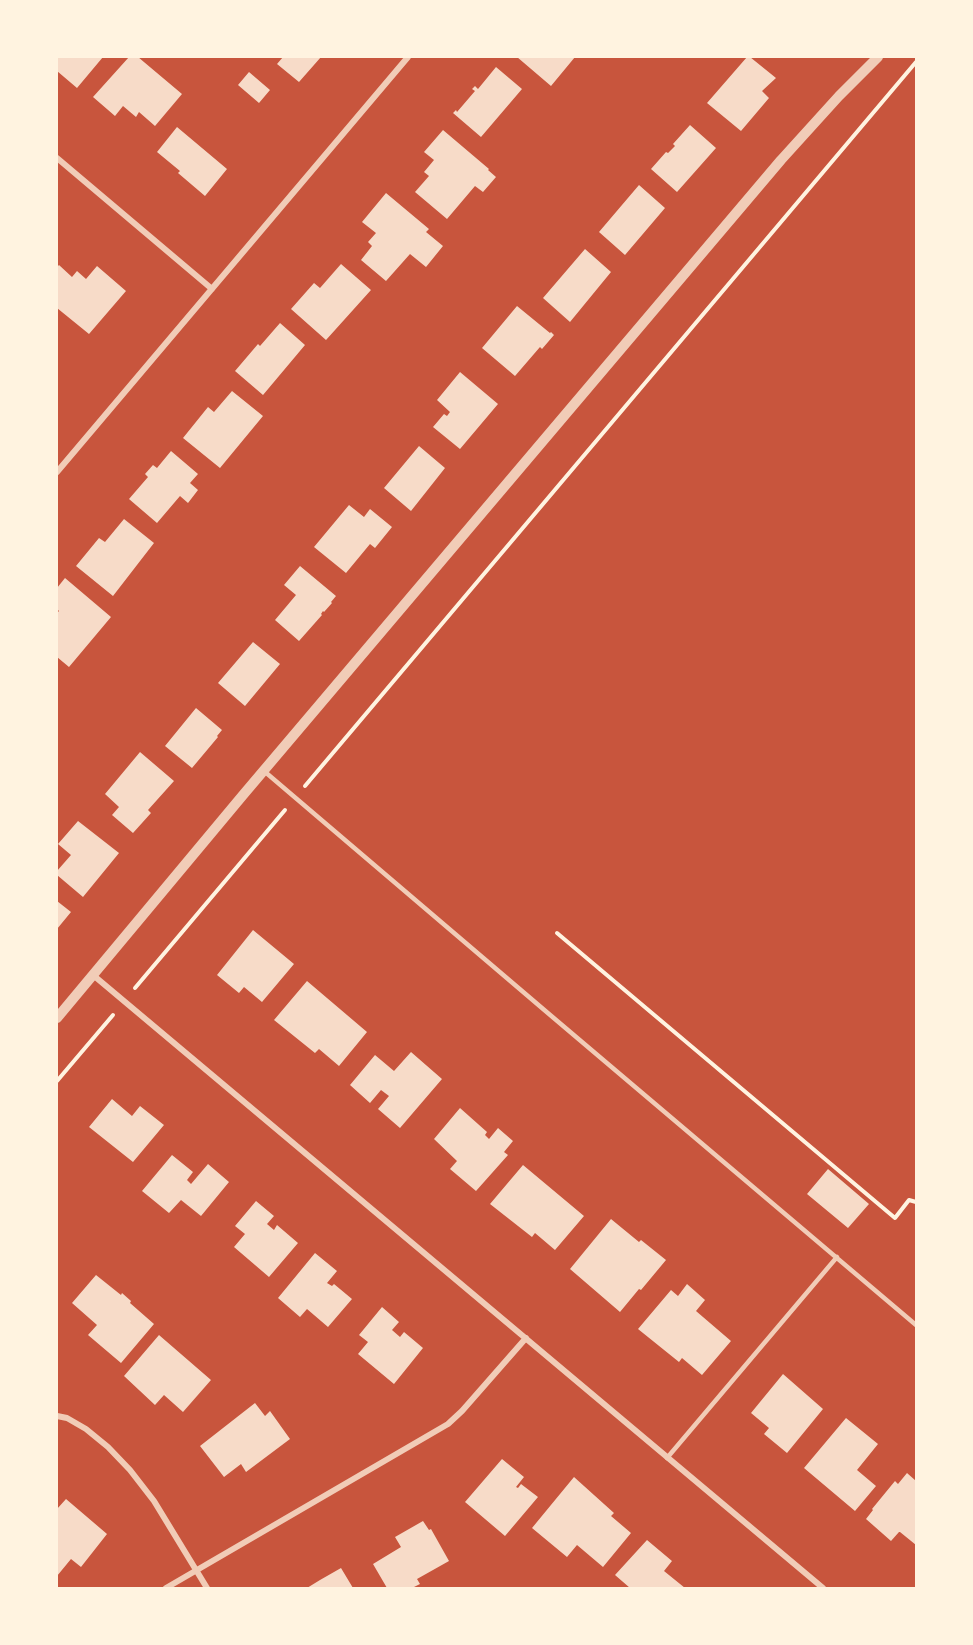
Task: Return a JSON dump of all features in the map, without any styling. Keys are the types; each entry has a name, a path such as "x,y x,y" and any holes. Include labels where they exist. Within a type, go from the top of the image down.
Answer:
{"street":[{"path":"57,472 408,57"},
{"path":"57,1018 781,160 878,57"},
{"path":"57,158 212,289"},
{"path":"93,975 823,1588"},
{"path":"166,1588 448,1424 526,1338"},
{"path":"57,1416 67,1418 86,1429 123,1463 150,1495 207,1588"}],"lane":[{"path":"264,771 916,1325"},
{"path":"667,1458 837,1257"}],"path":[{"path":"309,781 916,62"},
{"path":"165,953 285,811"},
{"path":"557,933 894,1218 909,1200 916,1202"},
{"path":"57,1081 83,1050"}],"building":[{"path":"57,57 103,57 77,88 57,71"},
{"path":"129,57 138,57 182,94 155,126 139,112 136,117 123,106 115,116 93,97"},
{"path":"283,57 321,57 299,82 277,64"},
{"path":"517,57 575,57 551,86"},
{"path":"747,57 776,78 762,91 769,98 741,131 707,103"},
{"path":"496,67 522,89 481,137 453,113 456,110 457,112 475,91 472,89 475,86 478,89"},
{"path":"249,72 270,90 259,103 238,85"},
{"path":"690,125 716,148 677,192 651,169 666,152 668,153 675,146 673,144"},
{"path":"177,127 227,169 205,196 157,152"},
{"path":"443,130 496,177 483,192 475,186 447,219 415,192 429,176 424,172 434,160 424,152"},
{"path":"639,185 665,208 625,255 599,232"},
{"path":"386,193 429,229 426,232 443,246 426,267 410,254 386,281 361,260 372,246 368,242 376,233 362,222"},
{"path":"585,249 611,272 570,322 543,298"},
{"path":"341,264 371,290 326,340 291,309 314,283 320,288"},
{"path":"59,265 72,277 77,271 86,279 97,266 126,291 89,334 57,308 57,267"},
{"path":"517,306 554,335 542,349 540,347 515,376 482,348"},
{"path":"280,323 305,345 263,395 235,371"},
{"path":"460,372 498,404 460,449 433,427 444,414 447,416 450,412 437,400"},
{"path":"232,391 263,416 220,468 183,438 208,407 214,412"},
{"path":"419,446 445,468 411,511 384,488"},
{"path":"171,451 198,474 190,483 198,490 188,503 180,496 157,523 129,499 148,477 145,474 153,465 157,468"},
{"path":"349,505 364,517 370,509 392,527 375,548 370,544 346,573 314,547"},
{"path":"124,519 154,543 113,596 76,566 99,538 105,542"},
{"path":"300,566 336,596 299,641 275,620 296,595 284,585"},
{"path":"65,578 111,617 69,667 57,657 57,613 59,611 57,609 57,588"},
{"path":"253,642 280,664 245,706 218,683"},
{"path":"196,708 222,730 192,768 165,746"},
{"path":"140,752 174,781 148,810 151,813 133,833 112,815 119,807 105,794"},
{"path":"78,821 119,853 83,897 57,875 57,871 71,855 58,844"},
{"path":"57,901 71,912 57,929"},
{"path":"253,930 294,964 262,1002 244,987 239,993 217,975"},
{"path":"307,981 367,1032 339,1066 319,1049 315,1053 274,1020"},
{"path":"411,1052 442,1079 400,1128 378,1109 389,1096 381,1090 370,1103 350,1085 375,1055 394,1071"},
{"path":"112,1099 132,1116 140,1106 164,1125 133,1162 89,1127"},
{"path":"460,1108 487,1132 485,1135 489,1139 498,1128 513,1141 504,1152 508,1155 476,1191 450,1169 457,1161 434,1139"},
{"path":"172,1155 193,1172 187,1180 191,1184 208,1164 229,1182 201,1216 181,1200 169,1213 142,1191"},
{"path":"523,1165 584,1216 555,1250 535,1233 532,1237 490,1204"},
{"path":"828,1169 869,1204 848,1228 807,1194"},
{"path":"256,1201 274,1216 267,1224 274,1230 277,1225 298,1243 269,1277 234,1247 245,1234 235,1226"},
{"path":"611,1219 666,1260 620,1312 570,1269"},
{"path":"315,1253 337,1271 327,1283 332,1286 334,1284 352,1299 328,1327 307,1309 300,1317 278,1298"},
{"path":"96,1275 121,1295 122,1293 154,1324 121,1363 88,1335 97,1325 72,1303"},
{"path":"687,1284 705,1300 696,1311 731,1341 702,1375 682,1358 679,1362 638,1329 671,1290 678,1296"},
{"path":"382,1307 399,1322 392,1330 400,1337 404,1332 423,1348 394,1384 358,1354 368,1342 359,1335"},
{"path":"159,1335 211,1380 183,1412 164,1395 155,1405 124,1376"},
{"path":"783,1374 823,1409 787,1453 764,1434 769,1428 751,1413"},
{"path":"255,1403 265,1416 270,1411 290,1439 246,1472 241,1464 224,1477 200,1446"},
{"path":"846,1418 878,1444 857,1470 876,1486 855,1511 804,1468"},
{"path":"502,1459 524,1477 516,1487 518,1488 521,1484 538,1497 505,1536 465,1502"},
{"path":"907,1473 916,1481 916,1545 900,1532 891,1541 866,1519 895,1481 898,1484"},
{"path":"574,1477 614,1513 611,1516 631,1533 603,1567 577,1545 567,1557 532,1528"},
{"path":"66,1499 107,1534 81,1567 71,1559 57,1576 57,1509"},
{"path":"423,1521 429,1530 431,1529 449,1561 417,1579 420,1584 412,1588 387,1588 373,1564 401,1547 395,1537"},
{"path":"647,1540 672,1561 664,1571 685,1588 630,1588 615,1575"},
{"path":"341,1568 353,1588 307,1588 320,1580"}]}
